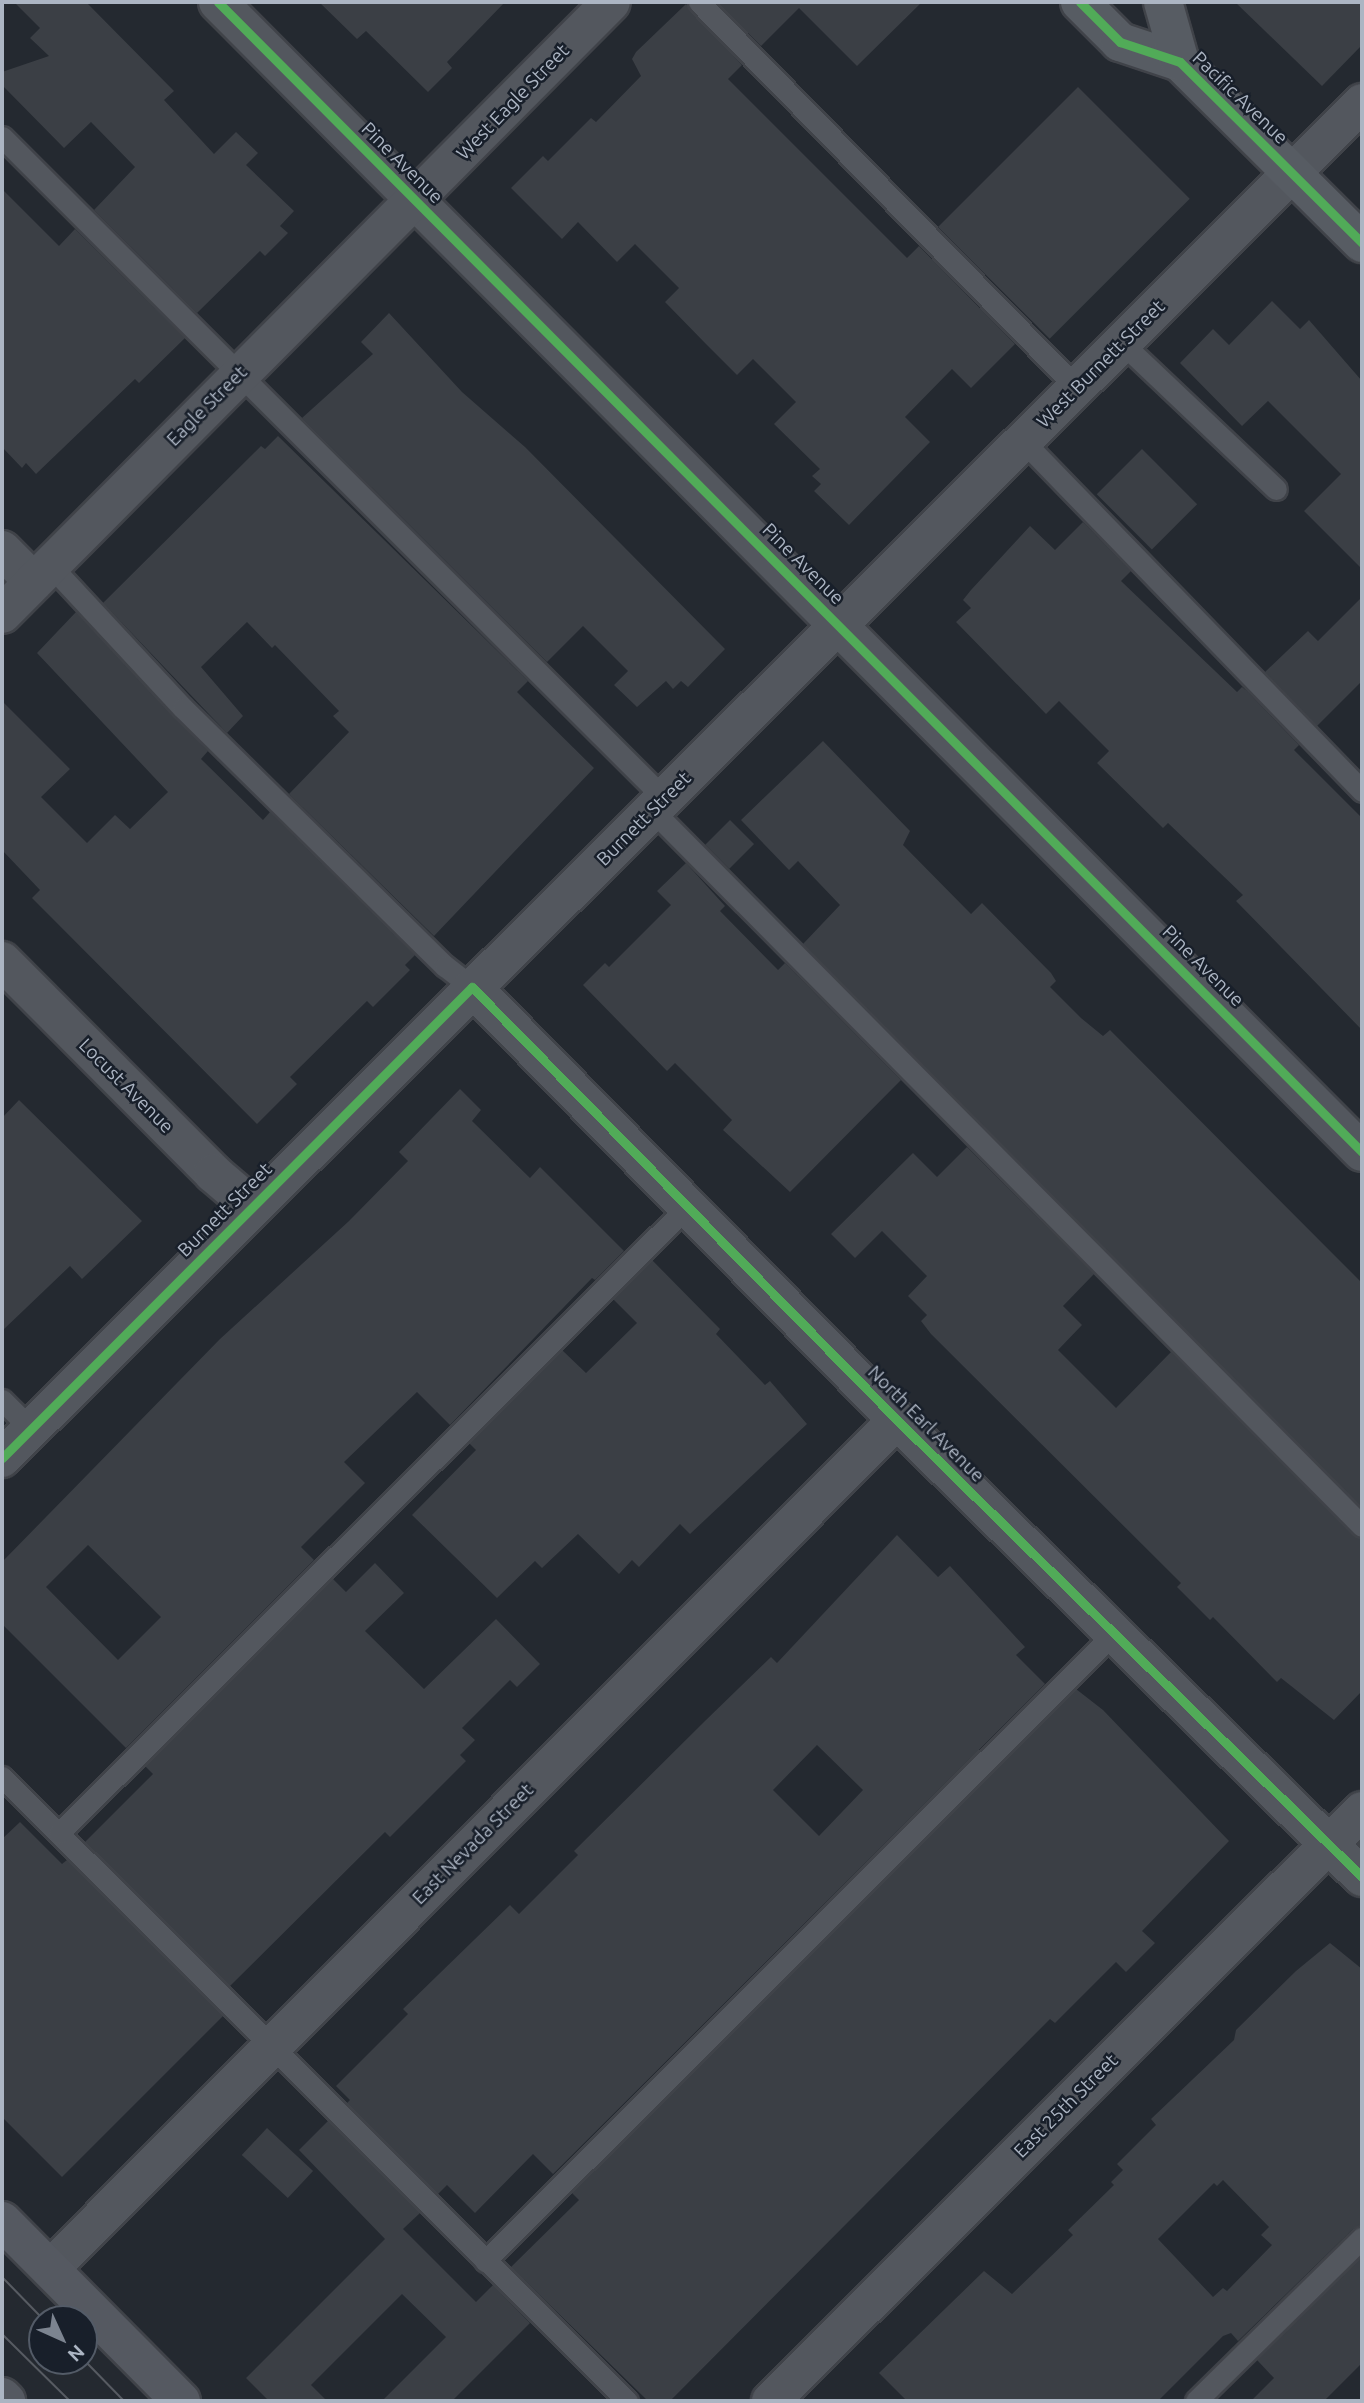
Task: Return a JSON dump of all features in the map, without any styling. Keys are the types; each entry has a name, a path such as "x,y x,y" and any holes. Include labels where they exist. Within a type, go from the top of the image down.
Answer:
{"main road":[{"name":"Pacific Avenue","path":"1080,2 1120,42 1180,62 1362,243"},
{"name":"Pacific Avenue","path":"1163,2 1180,62"},
{"path":"2,2221 181,2401"},
{"path":"2,2397 6,2401"}],"street":[{"name":"Pine Avenue","path":"218,2 1362,1152"},
{"name":"West Eagle Street","path":"415,201 611,2"},
{"name":"West Burnett Street","path":"841,627 1362,103"},
{"name":"Eagle Street","path":"2,614 239,374 415,201"},
{"path":"2,550 42,573"},
{"name":"Burnett Street","path":"2,1458 472,987 841,627"},
{"name":"Locust Avenue","path":"2,961 213,1174 253,1207"},
{"name":"North Earl Avenue","path":"472,987 897,1420 1362,1877"},
{"name":"East Nevada Street","path":"50,2269 897,1420"},
{"name":"East 25th Street","path":"771,2401 1362,1811"}],"lane":[{"path":"699,2 1077,388"},
{"path":"2,137 239,374 1362,1526"},
{"path":"1122,343 1276,489"},
{"path":"1024,442 1362,791"},
{"path":"42,573 445,967 472,987"},
{"path":"59,1833 687,1207"},
{"path":"2,1400 31,1429"},
{"path":"485,2262 1113,1634"},
{"path":"2,1778 272,2044 485,2262 626,2401"},
{"path":"1196,2401 1362,2238"}],"building":[{"path":"14,2 86,2 174,91 164,100 214,154 236,132 258,153 246,165 294,211 280,226 288,233 265,256 260,251 197,313 94,210 135,167 91,122 64,148 2,85 2,72 49,56 30,38 40,28"},
{"path":"319,2 505,2 447,62 452,68 428,92 366,31 357,39"},
{"path":"717,2 922,2 857,66 799,8 761,46"},
{"path":"1235,2 1362,2 1362,45 1322,86"},
{"path":"686,4 742,65 728,79 907,258 919,246 1015,344 971,388 952,369 905,417 930,442 849,525 814,491 821,484 812,476 820,469 774,424 796,402 753,359 737,375 665,302 679,288 635,244 617,262 578,222 562,239 511,188 543,156 548,161 591,118 596,122 641,76 632,59 636,52"},
{"path":"1078,87 1190,199 1050,339 938,227"},
{"path":"2,189 59,246 75,229 185,338 139,383 135,379 36,474 26,463 22,468 2,447"},
{"path":"1272,301 1300,329 1309,320 1362,381 1362,569 1304,511 1341,474 1268,401 1242,426 1180,363 1213,329 1229,345"},
{"path":"389,313 462,392 525,447 725,649 688,687 681,681 673,689 666,681 637,707 614,685 628,671 583,626 547,662 302,418 373,354 361,342"},
{"path":"278,436 528,681 517,692 594,768 434,936 289,794 349,732 333,716 339,711 275,645 272,648 247,622 201,667 243,716 227,733 103,603 261,446 265,449"},
{"path":"1142,449 1197,504 1152,549 1097,494"},
{"path":"1083,522 1131,571 1121,581 1237,692 1242,687 1247,691 1299,745 1294,750 1362,818 1362,1030 1236,901 1243,895 1168,823 1163,828 1097,763 1109,751 1059,701 1046,714 956,622 971,608 963,600 1030,526 1055,550"},
{"path":"1362,597 1362,681 1317,726 1265,672 1308,631 1318,641"},
{"path":"76,612 208,751 201,759 263,820 270,812 415,955 405,965 410,970 373,1007 367,1001 290,1077 297,1084 257,1124 32,898 40,890 2,850 2,701 70,769 41,797 87,843 115,815 130,829 168,792 37,653"},
{"path":"823,741 910,831 903,845 971,914 982,903 1051,973 1056,981 1050,987 1081,1018 1103,1036 1110,1030 1362,1283 1362,1508 803,944 840,905 798,861 789,870 741,820"},
{"path":"730,820 754,844 729,869 705,845"},
{"path":"686,863 725,906 720,911 778,970 785,963 901,1080 790,1192 723,1130 732,1120 675,1063 667,1071 583,985 605,963 609,967 671,905 657,891"},
{"path":"460,1089 481,1110 472,1121 530,1178 540,1167 624,1251 595,1280 592,1278 450,1425 417,1392 344,1462 365,1483 301,1547 314,1560 126,1748 2,1624 2,1562 220,1339 349,1221 408,1161 399,1152","holes":["88,1545 161,1617 118,1660 46,1587"]},
{"path":"19,1100 142,1221 82,1279 70,1266 2,1331 2,1118"},
{"path":"967,1147 1094,1274 1063,1306 1082,1325 1058,1350 1116,1408 1171,1352 1353,1535 1362,1539 1362,1691 1334,1720 1281,1678 1277,1682 1213,1617 1210,1620 1177,1587 1181,1583 931,1334 921,1321 927,1315 908,1296 927,1276 882,1231 855,1258 831,1234 913,1153 937,1177"},
{"path":"652,1260 720,1329 716,1334 765,1385 770,1381 807,1424 690,1534 680,1524 639,1567 632,1560 619,1574 578,1534 542,1568 535,1561 497,1598 412,1515 476,1450 469,1443 562,1350 586,1373 637,1323 613,1299"},
{"path":"897,1535 938,1577 950,1566 1025,1647 1016,1655 1045,1684 553,2174 533,2154 475,2213 447,2185 438,2194 347,2103 350,2100 336,2086 408,2014 403,2009 510,1905 519,1914 578,1855 574,1851 706,1720 771,1657 777,1663","holes":["817,1745 863,1790 819,1836 773,1790"]},
{"path":"375,1563 404,1593 365,1631 424,1689 496,1619 540,1664 517,1687 510,1680 462,1728 475,1740 460,1755 466,1761 390,1837 385,1832 230,1986 85,1842 153,1774 145,1766 333,1579 346,1592"},
{"path":"1076,1689 1103,1710 1229,1841 1142,1931 1155,1943 1126,1972 1116,1962 1055,2023 1050,2019 670,2401 648,2401 511,2267 579,2200 572,2193"},
{"path":"20,1822 62,1864 67,1860 223,2016 62,2177 2,2117 2,1839"},
{"path":"1330,1943 1362,1969 1362,2225 1353,2229 1238,2341 1231,2333 1223,2336 1158,2401 907,2401 879,2373 984,2271 1012,2294 1073,2235 1068,2230 1114,2185 1111,2182 1123,2170 1117,2164 1156,2125 1151,2119 1234,2040 1236,2030 1296,1971","holes":["1223,2180 1269,2227 1261,2235 1272,2245 1227,2291 1223,2288 1213,2297 1158,2239 1214,2183 1217,2186"]},
{"path":"328,2121 420,2213 403,2229 476,2302 493,2285 530,2323 452,2401 382,2401 446,2337 402,2294 311,2385 327,2401 269,2401 246,2378 385,2239 299,2150"},
{"path":"267,2128 313,2171 288,2198 242,2155"},
{"path":"1362,2256 1362,2363 1324,2401 1251,2401 1274,2378 1257,2360"}],"tram line":[{"path":"2,2277 29,2305"},
{"path":"2,2334 70,2401"},
{"path":"98,2374 124,2401"}],"cycle path":[{"path":"218,2 1362,1152"},
{"path":"1080,2 1120,42 1180,62 1362,243"},
{"path":"2,1458 472,987 897,1420 1362,1877"}]}
